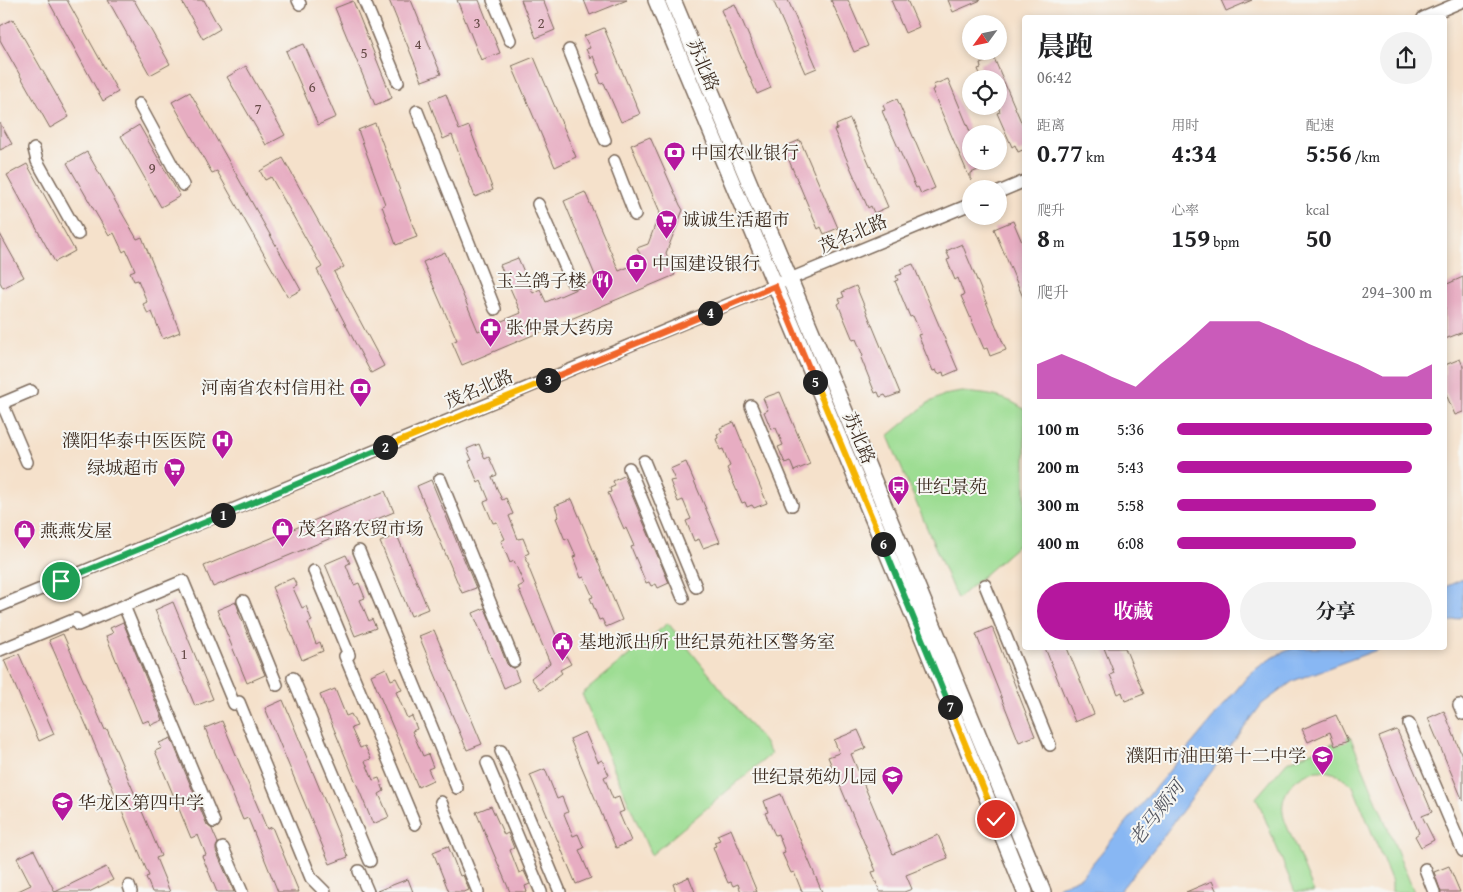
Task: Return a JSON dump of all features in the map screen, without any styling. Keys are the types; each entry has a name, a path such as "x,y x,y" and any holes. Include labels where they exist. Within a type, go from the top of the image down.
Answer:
{"main road":[{"name":"苏北路","path":"656,0 923,639 1025,892"},
{"name":"苏北路","path":"673,0 1042,891"}],"street":[{"path":"364,0 398,82"},
{"path":"493,0 510,40"},
{"path":"1430,15 1463,1"},
{"path":"570,50 606,140"},
{"path":"139,104 183,185"},
{"path":"417,111 495,310"},
{"path":"34,149 37,161 78,234"},
{"path":"614,161 635,215"},
{"path":"1007,189 1022,183"},
{"path":"538,204 572,282"},
{"name":"茂名北路","path":"0,606 962,208"},
{"path":"27,462 1,403 31,391"},
{"path":"751,406 792,505"},
{"path":"644,461 696,587"},
{"path":"629,468 683,598"},
{"path":"440,479 514,661"},
{"path":"359,551 457,788"},
{"path":"314,570 415,824"},
{"path":"0,650 124,606 183,581 311,878 325,892"},
{"path":"985,585 1050,744"},
{"path":"243,601 278,685"},
{"path":"124,606 214,822"},
{"path":"293,678 370,861"},
{"path":"1409,724 1463,851"},
{"path":"501,751 560,892"},
{"path":"487,763 541,892"},
{"path":"441,802 478,892"},
{"path":"1452,824 1463,819"},
{"path":"224,848 242,892"},
{"path":"1424,869 1434,892"},
{"path":"359,870 368,892"}],"green space":[{"path":"962,392 987,395 1003,398 1022,408 1022,542 957,599 888,436 928,403 944,395"},
{"path":"668,623 764,742 771,754 651,855 582,694"},
{"path":"1350,736 1414,892 1392,892 1392,882 1353,786 1334,773 1317,771 1305,774 1294,782 1284,799 1284,819 1314,892 1295,892 1257,799 1255,799 1287,762"}],"water":[{"path":"1463,579 1463,616 1447,623 1447,586"},
{"name":"老马颊河","path":"1289,650 1377,650 1293,681 1262,704 1156,846 1119,892 1051,892 1081,877 1248,676 1270,659"}],"building":[{"path":"48,0 67,0 118,92 103,101"},
{"path":"108,0 134,0 170,64 150,75"},
{"path":"181,0 204,0 220,29 203,39"},
{"path":"389,0 411,0 441,74 422,81"},
{"path":"457,0 479,0 500,53 481,60"},
{"path":"521,0 543,0 555,30 536,38"},
{"path":"584,0 627,0 590,15"},
{"path":"773,0 788,0 817,68 805,73"},
{"path":"831,0 848,0 868,46 854,52"},
{"path":"891,0 907,0 919,27 905,33"},
{"path":"948,0 981,0 953,12"},
{"path":"1221,0 1252,0 1226,11"},
{"path":"353,1 392,98 375,105 335,8"},
{"path":"735,4 771,88 757,94 721,10"},
{"path":"13,19 69,117 50,128 0,40 0,26"},
{"path":"604,28 640,114 621,122 604,83 601,84 597,74 600,73 593,56 590,58 586,49 590,48 584,36"},
{"path":"304,44 336,117 318,125 286,51"},
{"path":"534,57 576,157 555,167 512,66"},
{"path":"995,60 999,70 978,70 981,68 980,64"},
{"path":"246,66 285,135 266,145 227,77"},
{"path":"948,79 967,125 962,125 962,160 932,90 935,89 933,85"},
{"path":"1007,89 1022,124 1022,150 1018,152 1015,145 1012,147 1007,136 1007,125 1002,125 998,115 1007,115"},
{"path":"190,92 301,290 288,297 217,171 212,173 172,102"},
{"path":"446,94 459,130 469,126 493,190 475,197 452,135 443,139 429,101"},
{"path":"897,99 935,188 921,194 918,187 916,188 882,111 885,110 883,105"},
{"path":"850,119 888,207 874,213 871,206 868,208 834,130 837,129 836,125"},
{"path":"0,123 12,144 0,150"},
{"path":"375,123 417,237 396,245 382,206 385,204 358,130"},
{"path":"139,125 180,196 161,207 121,136"},
{"path":"650,137 683,210 666,253 675,275 462,365 452,342 457,340 423,262 445,252 478,331 521,313 500,265 518,258 533,293 540,289 546,302 597,280 564,201 585,192 619,271 643,261 637,248 648,244 660,212 631,145"},
{"path":"800,140 838,228 824,234 821,227 818,229 785,151 788,150 786,146"},
{"path":"87,152 137,239 142,237 180,332 163,339 152,312 148,314 143,304 147,302 138,280 134,281 130,272 135,270 126,250 123,252 114,233 109,236 67,163"},
{"path":"283,158 344,267 334,272 384,366 371,373 317,270 322,267 271,177 265,180 260,171"},
{"path":"27,164 75,251 55,262 7,175"},
{"path":"966,170 978,170 971,173 971,180"},
{"path":"1013,221 1022,242 1022,295 994,229"},
{"path":"0,234 24,277 3,288 0,282"},
{"path":"962,244 1006,350 990,356 987,348 984,349 961,296 964,295 958,278 955,280 947,260 950,259 946,251"},
{"path":"913,264 958,370 944,376 943,372 938,374 936,370 933,371 918,335 921,334 913,316 910,317 895,281 898,280 896,276 902,274 900,269"},
{"path":"1463,277 1463,332 1447,338 1447,284"},
{"path":"856,286 900,393 887,398 885,395 880,397 878,392 875,393 861,358 863,356 856,339 853,340 838,304 841,302 839,299 844,297 842,292"},
{"path":"1460,359 1463,366 1463,412 1455,415 1447,397 1447,364"},
{"path":"780,392 810,464 794,471 790,461 785,463 778,447 783,445 776,428 771,429 764,412 768,410 763,398"},
{"path":"734,422 767,503 754,508 752,505 747,507 745,502 742,503 727,468 730,466 723,449 720,450 716,439 718,438 717,434 722,432 720,428"},
{"path":"479,444 485,459 489,457 497,475 492,477 502,500 506,498 513,514 509,516 518,539 523,538 529,553 525,555 528,566 560,645 571,664 560,670 562,673 540,690 531,678 550,663 518,587 524,584 514,561 510,563 501,541 505,539 497,522 493,523 484,502 489,500 481,481 478,483 469,461 472,460 467,449"},
{"path":"686,462 720,542 703,548 699,539 694,541 686,521 691,519 683,500 678,502 670,481 675,480 670,469"},
{"path":"624,476 669,583 658,588 656,584 651,586 649,582 646,583 631,547 634,546 608,493 611,492 610,488 615,486 613,481"},
{"path":"431,480 476,588 462,593 417,486"},
{"path":"385,491 394,512 213,587 204,566"},
{"path":"572,499 622,620 606,627 602,619 599,620 590,598 593,597 584,577 581,578 573,557 576,556 568,538 565,540 556,518 559,517 555,506"},
{"path":"397,535 428,609 411,616 380,542"},
{"path":"346,555 350,563 346,565 354,585 359,583 365,598 360,600 369,621 372,619 376,628 355,636 325,564"},
{"path":"293,578 297,586 293,588 302,608 306,606 312,621 308,623 316,644 320,642 323,651 302,660 272,587"},
{"path":"173,602 213,699 195,706 155,610"},
{"path":"236,602 265,675 247,683 217,610"},
{"path":"485,608 507,664 514,668 519,681 504,688 473,613"},
{"path":"123,622 163,720 151,725 149,720 142,723 106,636 113,633 110,628"},
{"path":"992,627 1035,736 1019,742 976,634"},
{"path":"434,630 482,744 467,750 419,636"},
{"path":"63,634 105,730 107,729 161,856 156,858 170,892 152,892 146,877 149,876 49,640"},
{"path":"1046,650 1068,650 1094,714 1075,722"},
{"path":"1105,650 1126,650 1144,694 1125,701 1122,692 1118,694 1110,675 1114,673"},
{"path":"19,654 54,734 39,741 4,660"},
{"path":"386,668 391,680 396,678 402,690 396,692 407,718 412,716 417,729 412,731 423,756 428,754 433,767 428,769 433,780 418,787 371,675"},
{"path":"335,689 346,716 351,714 357,726 351,728 360,748 365,746 371,759 365,761 373,780 379,778 384,791 379,794 389,817 373,824 320,695"},
{"path":"283,700 348,857 330,864 265,708"},
{"path":"1444,711 1463,758 1463,801 1428,718"},
{"path":"1336,715 1348,741 1335,746 1330,732 1308,742 1302,729"},
{"path":"222,721 267,829 272,827 299,892 278,892 248,818 243,820 205,728"},
{"path":"858,730 866,748 851,754 893,854 938,835 948,858 906,875 912,889 904,892 880,892 872,872 876,871 828,757 839,753 834,740"},
{"path":"1397,730 1432,812 1422,816 1434,840 1421,847 1415,836 1419,833 1379,737"},
{"path":"585,732 598,762 602,760 609,775 604,777 613,799 619,797 624,811 619,813 631,841 616,848 570,739"},
{"path":"171,738 207,825 212,829 218,843 216,851 234,892 217,892 202,856 206,855 198,835 191,838 155,751 162,748 159,743"},
{"path":"545,769 557,799 562,797 568,812 564,814 573,836 578,834 584,848 579,850 591,878 576,884 530,775"},
{"path":"781,794 822,892 802,892 794,872 791,873 782,853 785,852 778,834 775,835 765,813 768,812 764,801"},
{"path":"491,806 504,835 508,833 514,848 510,850 519,873 524,871 530,884 525,886 527,892 510,892 476,812"},
{"path":"731,829 757,892 741,892 738,884 733,886 731,882 728,883 718,860 713,847 716,846 714,842 720,840 717,835"},
{"path":"448,846 460,876 463,875 469,890 449,892 433,852"},
{"path":"34,850 55,892 16,892 31,885 17,858"},
{"path":"1449,866 1460,892 1441,892 1434,872"},
{"path":"106,867 113,880 89,892 55,892"},
{"path":"689,877 695,892 676,892 673,884"},
{"path":"408,879 413,892 377,892 377,891"},
{"path":"1212,881 1217,892 1186,892"}],"place":[{"name":"中国农业银行","path":"675,172"},
{"name":"诚诚生活超市","path":"666,239"},
{"name":"中国建设银行","path":"636,283"},
{"name":"玉兰鸽子楼","path":"602,300"},
{"name":"张仲景大药房","path":"490,347"},
{"name":"河南省农村信用社","path":"361,407"},
{"name":"濮阳华泰中医医院","path":"222,460"},
{"name":"绿城超市","path":"175,487"},
{"name":"世纪景苑","path":"899,506"},
{"name":"茂名路农贸市场","path":"282,548"},
{"name":"燕燕发屋","path":"24,550"},
{"name":"基地派出所 世纪景苑社区警务室","path":"563,661"},
{"name":"濮阳市油田第十二中学","path":"1322,775"},
{"name":"世纪景苑幼儿园","path":"893,796"},
{"name":"华龙区第四中学","path":"62,822"}],"route":[{"path":"61,581 775,286 923,639 996,819"}]}
